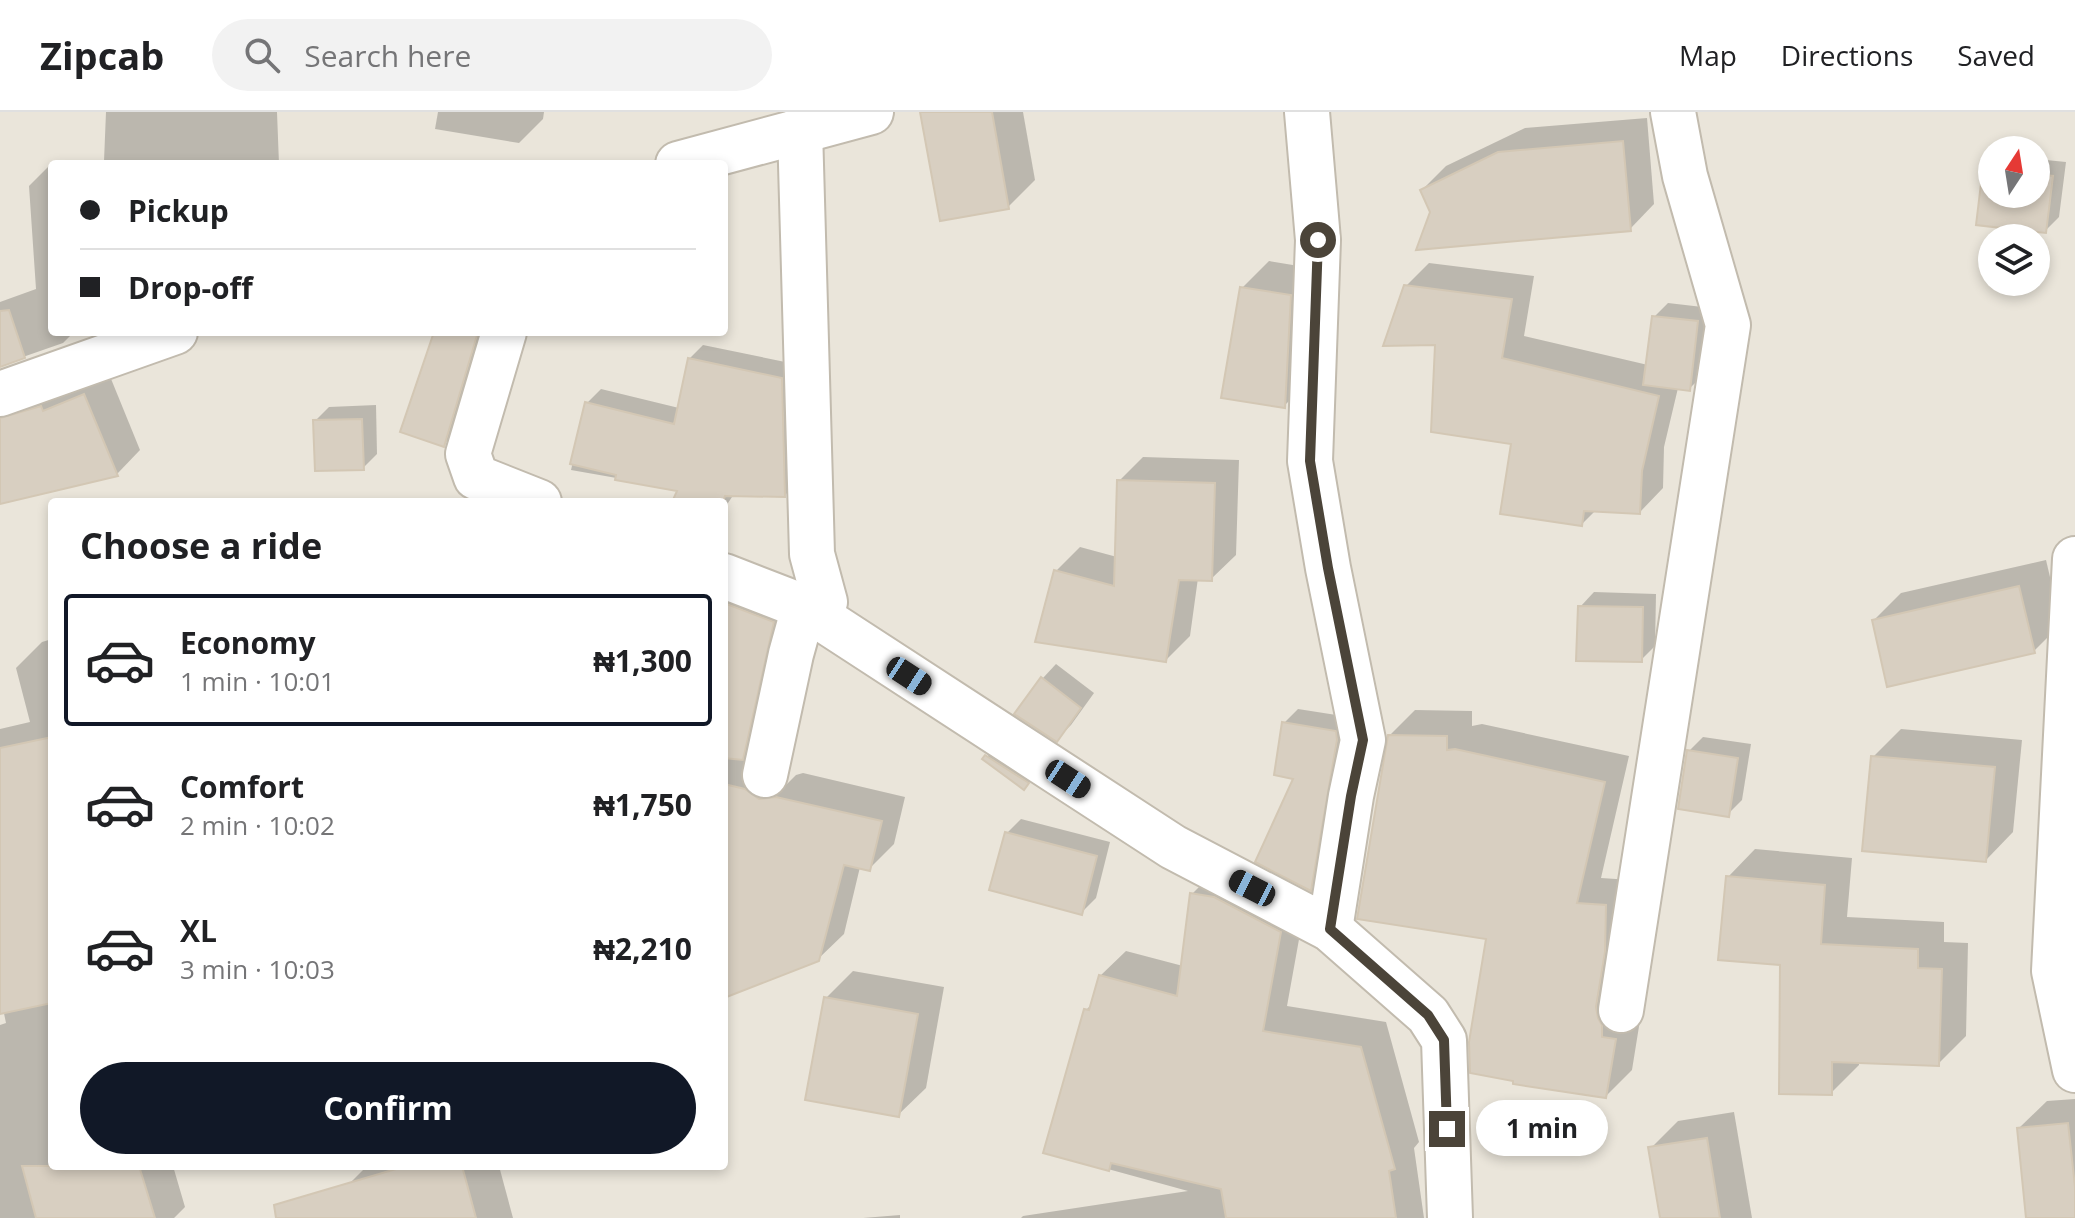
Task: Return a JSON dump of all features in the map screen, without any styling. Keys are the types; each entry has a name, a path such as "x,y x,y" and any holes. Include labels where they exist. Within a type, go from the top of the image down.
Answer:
{"street":[{"path":"692,160 871,112"},
{"path":"1307,112 1318,240 1310,461 1363,740 1330,929"},
{"path":"1621,1010 1728,325 1685,176 1673,112"},
{"path":"800,129 812,554 825,602 804,607"},
{"path":"0,394 164,336"},
{"path":"503,336 468,454 476,477 529,498"},
{"path":"2075,559 2054,971 2075,1070"},
{"path":"728,578 804,607 1173,847 1330,929 1428,1015 1444,1040 1450,1218"},
{"path":"765,775 804,607"}],"shaded area":[{"path":"0,112 2075,112 2075,1218 0,1218"}],"building":[{"path":"920,112 992,112 1009,209 940,221"},
{"path":"1623,141 1631,231 1416,250 1430,212 1420,190 1498,152"},
{"path":"1978,208 2049,208 2047,224 1976,225"},
{"path":"1404,285 1512,299 1502,358 1659,396 1642,471 1640,514 1584,511 1582,526 1500,514 1511,444 1431,432 1435,345 1383,346"},
{"path":"1240,287 1291,295 1285,408 1221,398"},
{"path":"9,310 25,358 0,367 0,311"},
{"path":"1652,316 1698,321 1690,391 1643,385"},
{"path":"433,336 477,336 444,447 400,432"},
{"path":"688,358 782,378 785,497 674,498 677,491 615,480 616,475 570,464 585,402 674,424"},
{"path":"84,394 118,476 0,504 0,418 41,406 43,411"},
{"path":"362,419 364,470 315,471 313,420"},
{"path":"1117,480 1215,483 1212,581 1179,580 1166,662 1035,642 1054,570 1114,586"},
{"path":"2019,586 2035,653 1887,687 1872,620"},
{"path":"728,605 774,622 743,760 728,758"},
{"path":"1578,606 1643,607 1642,662 1576,661"},
{"path":"1041,677 1081,708 1057,742 1014,714"},
{"path":"1282,722 1336,731 1311,891 1255,862 1293,779 1274,775"},
{"path":"1388,735 1447,736 1447,750 1455,749 1605,782 1577,903 1606,905 1605,952 1596,1007 1602,1037 1616,1039 1606,1098 1513,1084 1513,1081 1470,1073 1469,1042 1486,939 1357,919"},
{"path":"48,738 48,1004 0,1014 0,748"},
{"path":"1687,750 1738,758 1729,817 1678,809"},
{"path":"985,755 1029,783 1024,790 982,759"},
{"path":"1871,756 1995,767 1986,862 1862,851"},
{"path":"728,785 745,789 759,799 776,797 882,821 870,871 844,865 819,961 728,996"},
{"path":"1005,832 1097,856 1082,915 989,890"},
{"path":"1726,876 1825,885 1821,944 1918,949 1918,968 1942,969 1939,1066 1832,1062 1832,1095 1779,1094 1780,965 1718,960"},
{"path":"1190,893 1214,897 1281,932 1263,1031 1361,1047 1395,1169 1389,1171 1396,1218 1226,1218 1221,1189 1111,1163 1109,1171 1043,1153 1084,1009 1089,1010 1099,975 1177,996"},
{"path":"824,997 918,1014 899,1117 805,1100"},
{"path":"2068,1123 2075,1218 2026,1218 2017,1128"},
{"path":"1707,1138 1720,1218 1660,1218 1648,1147"},
{"path":"22,1166 48,1166 48,1170 140,1170 155,1218 36,1218"},
{"path":"392,1170 463,1170 476,1218 276,1218 274,1205"}],"route":[{"path":"1318,240 1310,461 1363,740 1330,929 1428,1015 1444,1040 1447,1129"}]}
